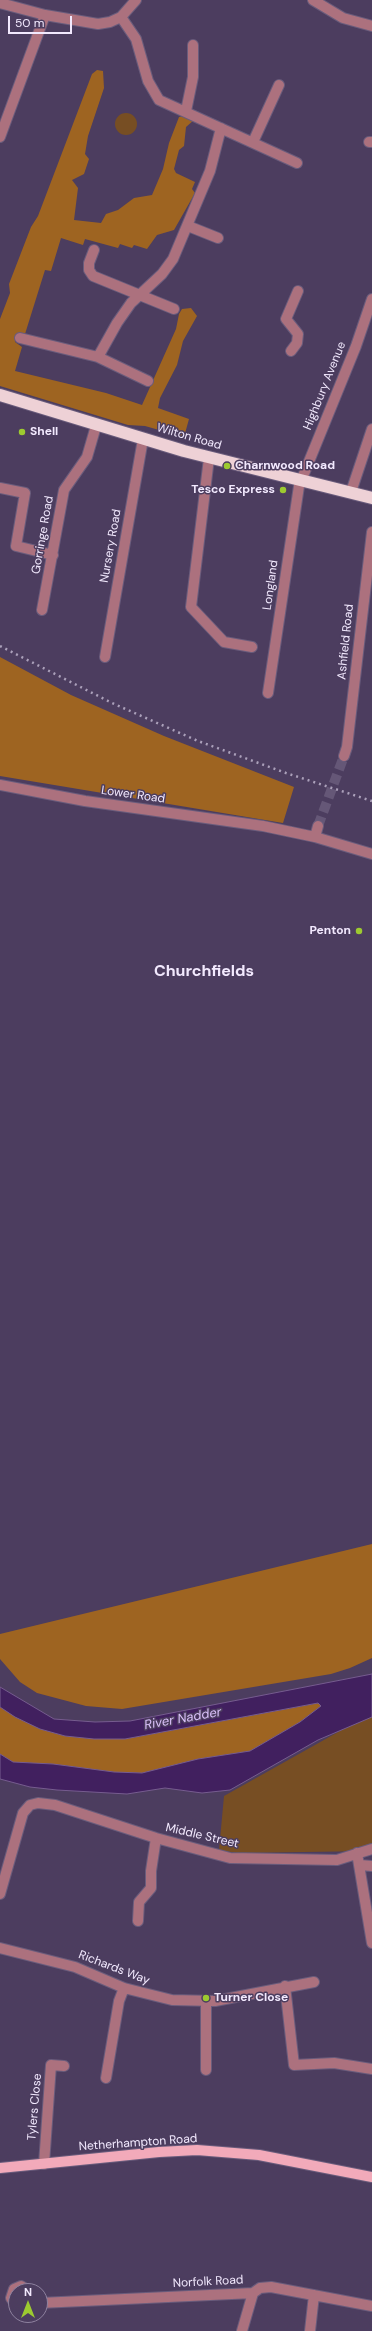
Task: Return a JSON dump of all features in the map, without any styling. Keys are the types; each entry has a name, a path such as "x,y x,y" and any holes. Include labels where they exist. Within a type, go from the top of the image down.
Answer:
{"highway":[{"name":"Wilton Road","path":"0,395 96,426 209,458 372,498"}],"main road":[{"name":"Netherhampton Road","path":"0,2168 159,2152 223,2151 303,2162 372,2177"}],"street":[{"path":"2,2 45,15 98,24 110,22 121,17 136,0"},
{"path":"313,0 343,18 372,26"},
{"path":"0,137 45,15"},
{"path":"121,17 137,40 144,72 152,92 159,100 168,105 186,111 297,163"},
{"path":"186,111 193,77 193,45"},
{"path":"253,142 280,85"},
{"path":"98,357 116,323 138,295 162,274 173,259 210,171 221,128"},
{"path":"188,226 218,238"},
{"path":"94,250 89,263 89,270 93,276 174,309"},
{"path":"291,351 297,343 298,334 286,319 298,291"},
{"name":"Highbury Avenue","path":"301,481 356,346 372,300"},
{"path":"20,338 98,357 148,381"},
{"name":"Gorringe Road","path":"42,610 64,490 87,457 96,426"},
{"path":"351,492 372,429"},
{"name":"Nursery Road","path":"105,657 143,439"},
{"path":"209,458 191,607 224,642 252,646"},
{"name":"Longland","path":"268,693 301,481"},
{"path":"0,488 25,493 16,546 53,555"},
{"name":"Ashfield Road","path":"344,756 347,746 372,532"},
{"name":"Lower Road","path":"0,785 85,801 263,826 315,837 372,854"},
{"path":"315,837 318,826"},
{"name":"Middle Street","path":"0,1894 23,1813 30,1805 38,1803 55,1805 156,1838 230,1858 337,1860 372,1849"},
{"path":"138,1921 139,1902 151,1888 151,1871 156,1838"},
{"path":"357,1853 372,1943"},
{"path":"360,1865 372,1866"},
{"name":"Richards Way","path":"0,1948 75,1967 124,1988 160,1998 206,2002 233,1998 285,1986 314,1982"},
{"path":"285,1986 294,2070 334,2063 372,2069"},
{"path":"106,2078 119,2001 124,1988"},
{"path":"206,2002 206,2070"},
{"name":"Tylers Close","path":"44,2164 51,2065 64,2066"},
{"name":"Norfolk Road","path":"48,2303 253,2293 260,2288 271,2287 372,2305"},
{"path":"242,2331 253,2293"},
{"path":"310,2331 314,2295"}],"shaded area":[{"path":"97,70 103,71 104,88 88,136 85,154 89,159 84,174 72,180 78,188 74,220 101,223 106,214 118,210 134,198 152,195 163,169 169,143 179,117 187,115 194,120 186,127 184,146 179,150 174,169 176,173 195,182 192,189 195,193 174,230 157,235 147,249 134,245 132,248 120,244 118,248 85,239 83,245 61,238 51,271 45,270 25,334 20,333 15,337 15,342 22,347 15,371 106,393 142,405 176,329 179,314 182,309 191,308 197,316 183,341 177,365 160,398 158,408 189,419 184,437 145,426 128,425 0,386 0,319 10,293 9,284 31,227 38,216 92,74"},
{"path":"126,113 134,116 137,124 134,132 126,135 118,132 115,124 118,116"},
{"path":"0,657 71,695 164,736 294,787 283,823 0,776"},
{"path":"372,1544 372,1658 350,1668 331,1674 122,1709 86,1706 37,1693 20,1682 0,1659 0,1634"},
{"path":"319,1703 321,1706 300,1722 250,1751 198,1759 142,1773 114,1772 53,1764 13,1762 0,1754 0,1707 40,1729 65,1736 125,1739"},
{"path":"372,1713 372,1851 237,1853 219,1850 224,1796"}],"water":[{"name":"River Nadder","path":"372,1674 372,1717 318,1740 230,1790 202,1793 165,1788 127,1794 30,1787 0,1779 0,1754 13,1762 53,1764 114,1772 142,1773 198,1759 250,1751 300,1722 321,1706 318,1703 125,1739 94,1739 65,1736 40,1729 15,1717 0,1707 0,1687 54,1719 95,1722 130,1721"}],"tunnel":[{"path":"318,826 344,756"}],"railway":[{"path":"0,646 112,703 198,741 286,773 372,801"}],"place":[{"name":"Shell","path":"22,432"},
{"name":"Charnwood Road","path":"227,466"},
{"name":"Tesco Express","path":"283,490"},
{"name":"Penton","path":"359,931"},
{"name":"Turner Close","path":"206,1998"}],"district":[{"name":"Churchfields","path":"204,972"}]}
